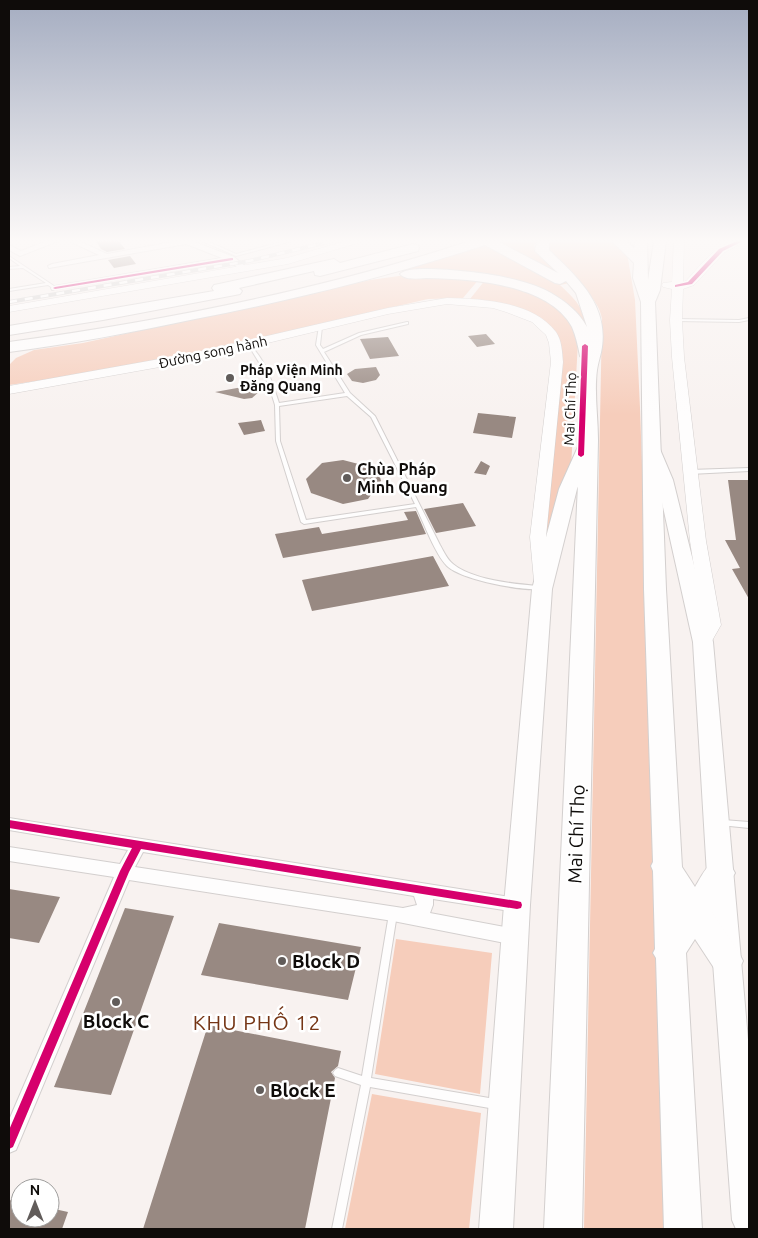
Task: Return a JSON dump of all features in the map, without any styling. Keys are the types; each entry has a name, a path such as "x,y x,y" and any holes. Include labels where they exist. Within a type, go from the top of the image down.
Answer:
{"highway":[{"path":"9,325 163,299"},
{"path":"9,331 196,299"},
{"path":"13,344 230,299"},
{"path":"13,344 163,322 270,299"},
{"path":"550,299 565,309 577,323 586,346 590,367"},
{"path":"579,299 590,310"},
{"path":"584,299 594,322 595,346 590,367"},
{"path":"645,299 665,866 682,1229"},
{"path":"9,355 13,344"},
{"name":"Mai Chí Thọ","path":"563,1229 585,447 590,367"},
{"path":"665,866 727,961"},
{"path":"669,952 720,873"}],"main road":[{"path":"9,307 57,299"},
{"path":"676,299 668,355 679,466 682,470 689,472"},
{"path":"677,299 676,320 689,472 712,625 704,642"},
{"name":"Mai Chí Thọ","path":"415,306 461,301 510,309 536,320 544,326 555,342 557,362 538,537 542,588 517,905 496,1229"},
{"name":"Đường song hành","path":"9,390 193,357 415,306"},
{"name":"Mai Chí Thọ","path":"542,588 568,489 585,447 586,346"},
{"path":"650,446 664,480 704,642 727,961 747,1149 749,1220"}],"street":[{"path":"9,824 517,905"},
{"path":"9,1143 125,871 139,844"},
{"path":"9,854 393,914 515,937"},
{"path":"393,914 420,914 425,909 426,902 424,894 419,889"}],"lane":[{"path":"676,320 740,322 749,319"},
{"path":"322,351 360,334 407,322"},
{"path":"320,327 318,345 348,394 373,416 448,564 497,584 542,588"},
{"path":"247,345 254,350 260,359 277,405 278,441 304,522 418,505"},
{"path":"277,405 348,394"},
{"path":"689,472 749,469"},
{"path":"716,823 749,825"},
{"path":"337,1229 366,1082 393,914"},
{"path":"338,1073 366,1082 504,1106"}],"shaded area":[{"path":"284,299 436,299 428,299 186,355 91,373 9,385 9,365 16,358 34,350 83,343"},
{"path":"470,299 542,299 553,304 573,325 578,342 571,468 548,534 545,534 560,347 550,326 485,301"},
{"path":"552,299 573,299 578,304 588,328"},
{"path":"593,299 635,300 669,1229 584,1229 602,319"},
{"path":"396,939 492,953 480,1094 375,1074"},
{"path":"372,1094 481,1113 469,1229 345,1229"}],"building":[{"path":"486,334 495,344 477,347 468,336"},
{"path":"388,337 399,356 370,359 360,339"},
{"path":"376,367 380,375 376,380 363,383 352,381 347,374 355,369"},
{"path":"248,386 261,390 252,398 244,399 215,392"},
{"path":"478,413 516,417 512,438 473,433"},
{"path":"261,420 265,431 244,435 238,423"},
{"path":"343,460 378,469 381,481 368,499 343,504 311,493 306,479 322,463"},
{"path":"481,461 490,466 486,475 474,473"},
{"path":"728,480 749,480 749,599 732,569 740,568 725,540 736,540"},
{"path":"463,503 476,526 436,533 424,509"},
{"path":"416,511 426,534 283,558 275,534 319,527 322,534 408,520 404,512"},
{"path":"433,556 449,586 312,611 302,580"},
{"path":"9,889 60,897 39,943 9,938"},
{"name":"Block C","path":"125,908 174,916 111,1095 54,1087"},
{"name":"Block D","path":"219,923 361,947 348,1000 201,975"},
{"name":"Block E","path":"208,1025 341,1051 338,1066 331,1072 335,1078 305,1229 143,1229"},
{"path":"9,1200 10,1228 60,1228 60,1210 68,1212 62,1229 9,1229"}],"railway":[{"path":"9,302 28,299"}],"cycle path":[{"path":"581,455 585,346"},
{"path":"9,824 517,905"},
{"path":"9,1143 125,871 139,844"}],"place":[{"name":"Pháp Viện Minh Đăng Quang","path":"230,378"},
{"name":"Chùa Pháp Minh Quang","path":"347,478"},
{"name":"Block D","path":"282,961"},
{"name":"Block C","path":"116,1002"},
{"name":"Block E","path":"260,1090"}],"district":[{"name":"KHU PHỐ 12","path":"257,1022"}]}
